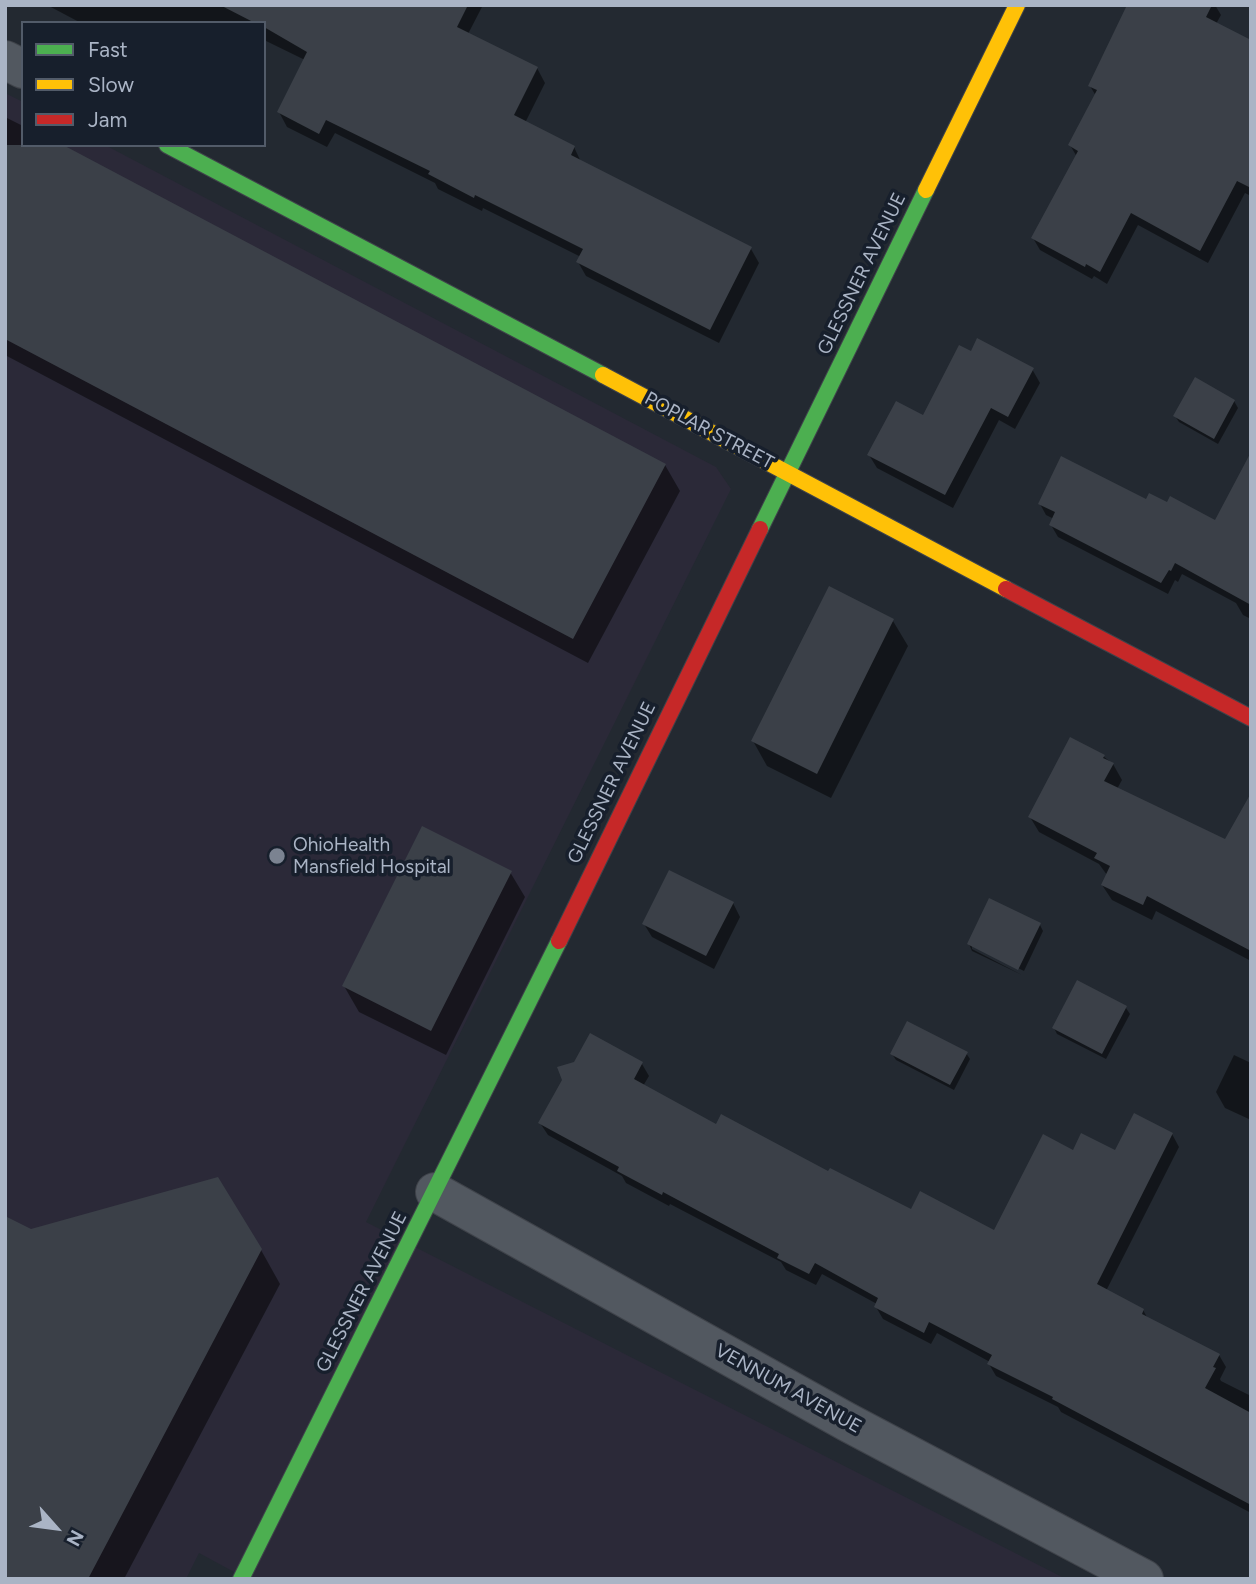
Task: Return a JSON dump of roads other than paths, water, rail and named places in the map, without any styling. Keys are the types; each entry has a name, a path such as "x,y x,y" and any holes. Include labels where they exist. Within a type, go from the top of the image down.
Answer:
{"street":[{"name":"GLESSNER AVENUE","path":"241,1579 435,1192 1017,5"},
{"path":"5,60 21,68"},
{"name":"POPLAR STREET","path":"171,147 1251,718"},
{"name":"VENNUM AVENUE","path":"435,1192 847,1422 1144,1579"}],"place":[{"name":"OhioHealth Mansfield Hospital","path":"277,856"}]}
